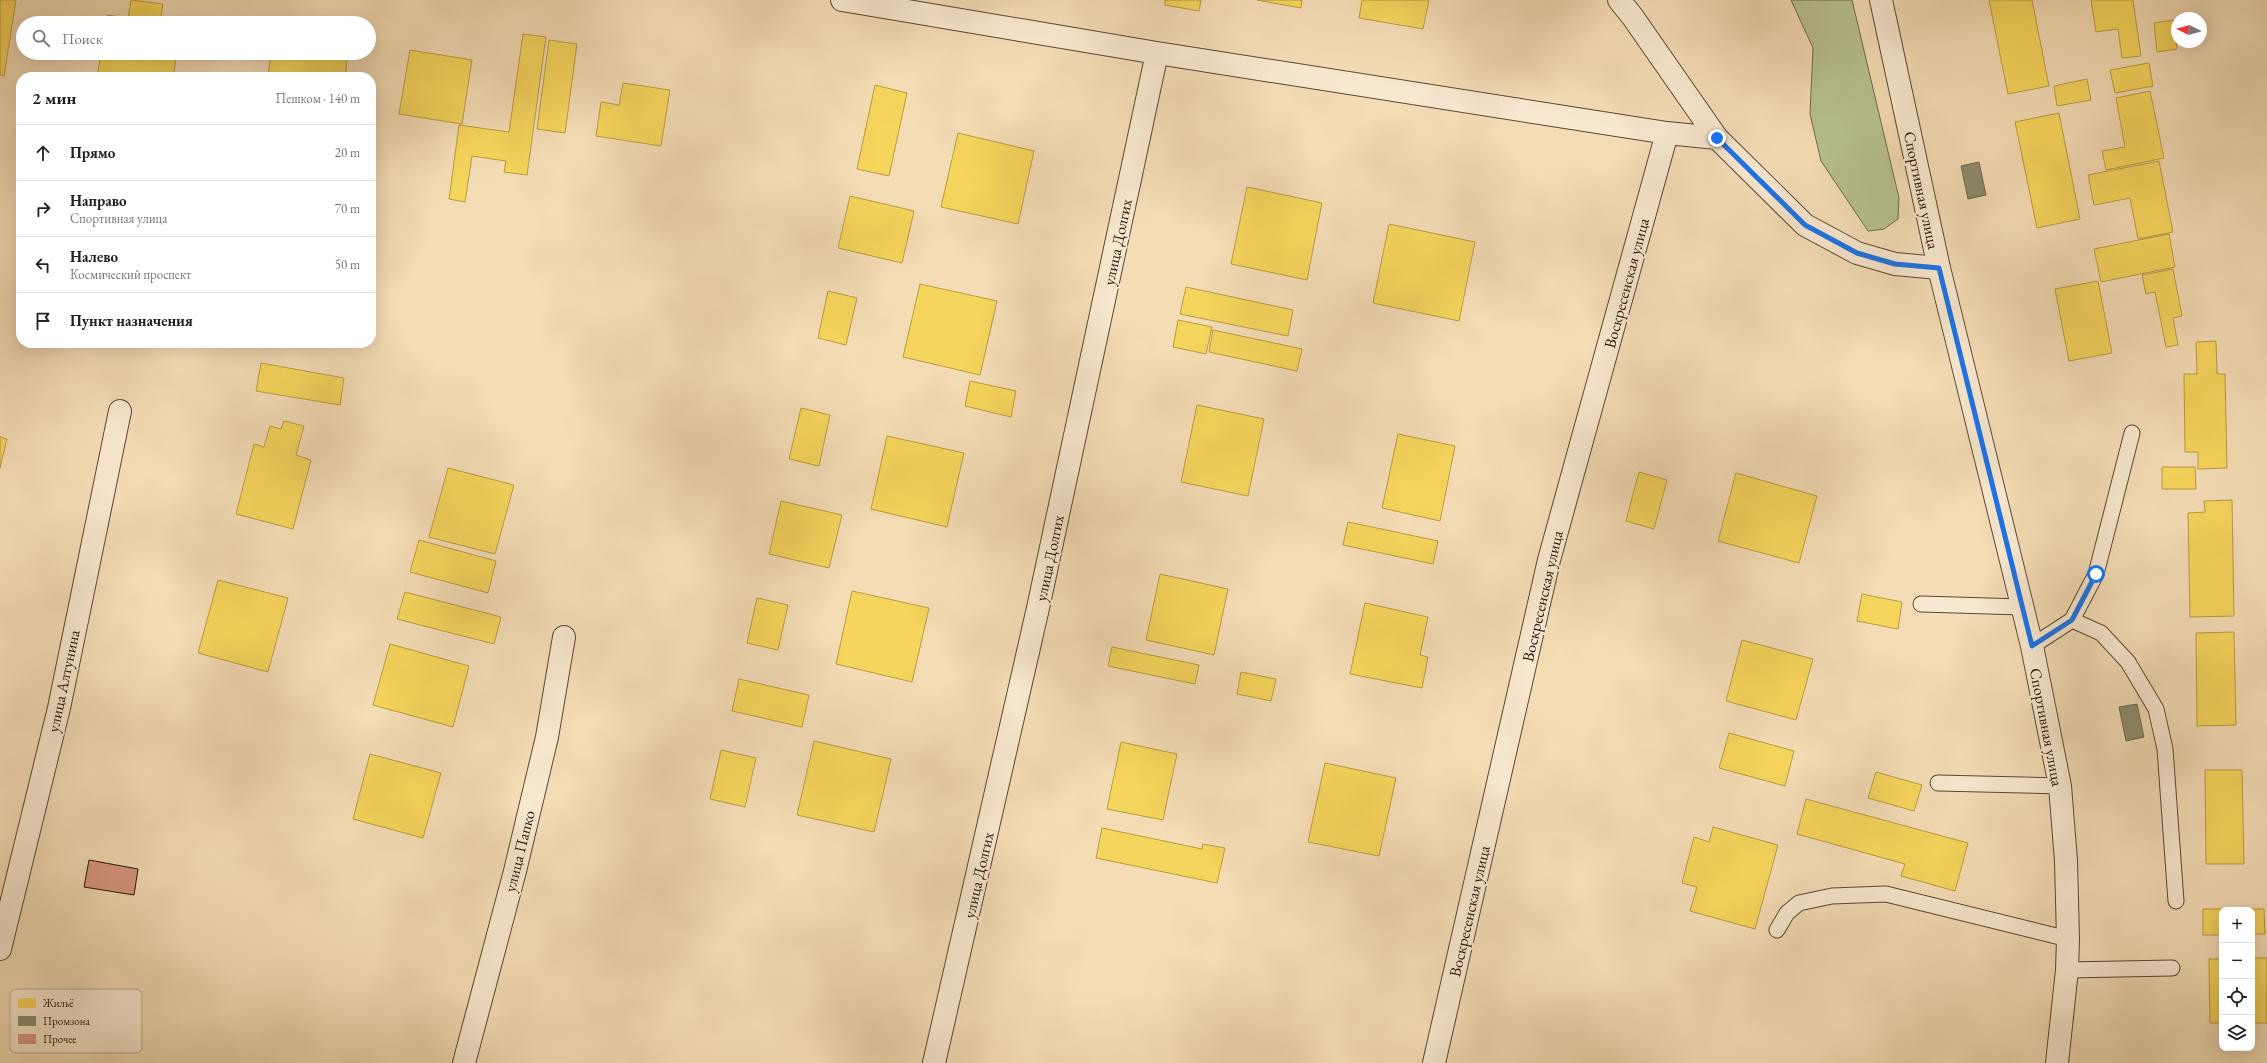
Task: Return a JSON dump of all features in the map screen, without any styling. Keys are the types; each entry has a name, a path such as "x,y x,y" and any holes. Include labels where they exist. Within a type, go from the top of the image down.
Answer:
{"street":[{"path":"842,0 1157,52 1667,133 1717,138"},
{"path":"1619,0 1632,16 1717,138 1805,225 1857,253 1895,264 1939,268"},
{"name":"Спортивная улица","path":"1881,0 1939,268 2032,646 2060,786 2066,861 2068,939 2067,970 2057,1063"},
{"name":"улица Долгих","path":"934,1063 1036,616 1157,52"},
{"name":"Воскресенская улица","path":"1434,1063 1549,560 1667,133"},
{"name":"улица Алтунина","path":"0,949 59,708 120,411"},
{"name":"улица Папко","path":"464,1063 515,871 547,737 564,637"}],"lane":[{"path":"2032,646 2072,620 2096,574 2132,433"},
{"path":"1921,604 2022,607"},
{"path":"2072,620 2102,633 2128,662 2156,709 2165,749 2176,901"},
{"path":"1938,783 2060,786"},
{"path":"1777,930 1787,914 1799,903 1832,896 1886,894 2068,939"},
{"path":"2067,970 2172,968"}],"green space":[{"path":"1791,0 1852,0 1899,198 1898,219 1884,229 1868,231 1821,161 1810,114 1813,48"}],"building: Жильё":[{"path":"0,0 16,0 4,76 0,75"},
{"path":"131,0 163,4 161,16 128,16"},
{"path":"1165,0 1201,0 1199,11 1165,5"},
{"path":"1257,0 1302,0 1301,8"},
{"path":"1362,0 1429,0 1423,29 1359,18"},
{"path":"1989,0 2032,0 2049,86 2008,94"},
{"path":"2091,0 2133,0 2141,56 2122,58 2118,29 2096,32"},
{"path":"2171,20 2171,48 2177,49 2157,52 2154,23"},
{"path":"523,34 546,37 527,175 504,172 506,161 472,156 465,202 449,199 459,125 509,132"},
{"path":"549,40 577,44 565,133 537,129"},
{"path":"410,50 472,60 462,124 399,114"},
{"path":"100,60 176,60 174,72 98,72"},
{"path":"270,60 347,60 346,72 269,72"},
{"path":"2149,63 2153,86 2115,93 2110,70"},
{"path":"2087,79 2091,100 2057,106 2054,86"},
{"path":"623,83 670,90 661,146 596,136 601,102 619,105"},
{"path":"875,85 907,93 889,176 857,169"},
{"path":"2150,91 2164,158 2106,170 2102,151 2125,147 2116,98"},
{"path":"2059,113 2080,219 2037,228 2015,122"},
{"path":"958,133 1034,151 1018,224 941,207"},
{"path":"2159,161 2173,232 2138,239 2130,198 2094,205 2088,175"},
{"path":"1247,187 1322,203 1307,280 1231,264"},
{"path":"850,196 914,211 902,263 838,248"},
{"path":"1389,224 1475,242 1459,321 1373,303"},
{"path":"2169,234 2175,267 2101,282 2094,249"},
{"path":"2173,269 2182,316 2173,318 2178,345 2166,347 2155,292 2146,294 2142,275"},
{"path":"2098,281 2112,353 2069,361 2055,289"},
{"path":"920,284 997,301 980,375 903,357"},
{"path":"1186,287 1293,310 1288,336 1180,314"},
{"path":"828,291 857,298 846,345 818,338"},
{"path":"1178,320 1212,327 1206,354 1173,347"},
{"path":"1213,330 1302,349 1297,371 1209,352"},
{"path":"2216,341 2217,374 2225,374 2227,468 2198,469 2198,452 2185,452 2184,374 2197,374 2196,342"},
{"path":"261,363 344,378 340,405 256,391"},
{"path":"970,381 1016,391 1011,417 965,406"},
{"path":"1197,405 1264,419 1248,496 1181,482"},
{"path":"801,408 830,415 819,466 789,459"},
{"path":"284,421 304,426 296,455 311,460 293,529 236,514 254,444 264,447 270,426 281,429"},
{"path":"1398,434 1455,446 1440,521 1382,508"},
{"path":"887,436 964,453 947,527 871,509"},
{"path":"0,437 7,439 0,468"},
{"path":"2162,467 2195,467 2196,489 2162,489"},
{"path":"448,468 514,485 495,554 429,537"},
{"path":"1639,472 1667,480 1654,529 1626,521"},
{"path":"1736,473 1817,496 1799,563 1718,541"},
{"path":"2232,500 2234,616 2190,617 2188,513 2205,512 2204,501"},
{"path":"781,501 842,515 829,568 769,554"},
{"path":"1348,522 1438,541 1433,564 1343,545"},
{"path":"419,540 496,561 488,593 410,572"},
{"path":"1160,574 1228,589 1214,655 1146,640"},
{"path":"218,580 288,598 268,672 198,653"},
{"path":"852,591 929,608 912,682 836,664"},
{"path":"405,592 501,617 494,644 397,619"},
{"path":"1862,594 1902,602 1898,629 1857,621"},
{"path":"757,598 788,605 778,650 747,643"},
{"path":"1365,603 1428,617 1420,655 1428,657 1422,688 1350,674"},
{"path":"2234,632 2236,725 2197,726 2196,633"},
{"path":"1742,640 1813,659 1796,720 1726,701"},
{"path":"390,644 469,666 453,727 373,705"},
{"path":"1112,647 1199,665 1195,684 1108,666"},
{"path":"1241,672 1276,679 1271,701 1237,694"},
{"path":"739,679 809,695 802,727 732,711"},
{"path":"1729,733 1794,751 1785,786 1719,768"},
{"path":"814,741 891,759 874,832 797,815"},
{"path":"1121,742 1177,754 1163,820 1107,809"},
{"path":"721,750 756,758 745,807 710,799"},
{"path":"370,754 441,773 423,838 353,819"},
{"path":"1325,763 1396,778 1379,856 1308,842"},
{"path":"2205,770 2242,770 2244,864 2206,864"},
{"path":"1876,772 1922,785 1914,811 1868,798"},
{"path":"1806,799 1968,843 1955,891 1901,876 1905,864 1797,834"},
{"path":"1713,827 1778,845 1755,929 1690,911 1697,887 1682,883 1694,837 1709,842"},
{"path":"1102,828 1202,849 1203,844 1225,848 1217,883 1096,858"},
{"path":"2203,909 2219,909 2219,935 2203,935"},
{"path":"2255,909 2264,909 2265,934 2255,934"},
{"path":"2255,958 2267,958 2267,1023 2255,1023"},
{"path":"2209,959 2219,959 2219,1023 2210,1023"}],"building: Промзона":[{"path":"1979,162 1986,195 1968,199 1961,166"},
{"path":"2137,704 2144,737 2126,741 2119,707"}],"building: Прочее":[{"path":"89,860 138,869 134,895 84,887"}],"route":[{"path":"1717,138 1805,225 1857,253 1895,264 1939,268 2006,534 2032,646 2072,620 2096,574"}]}
